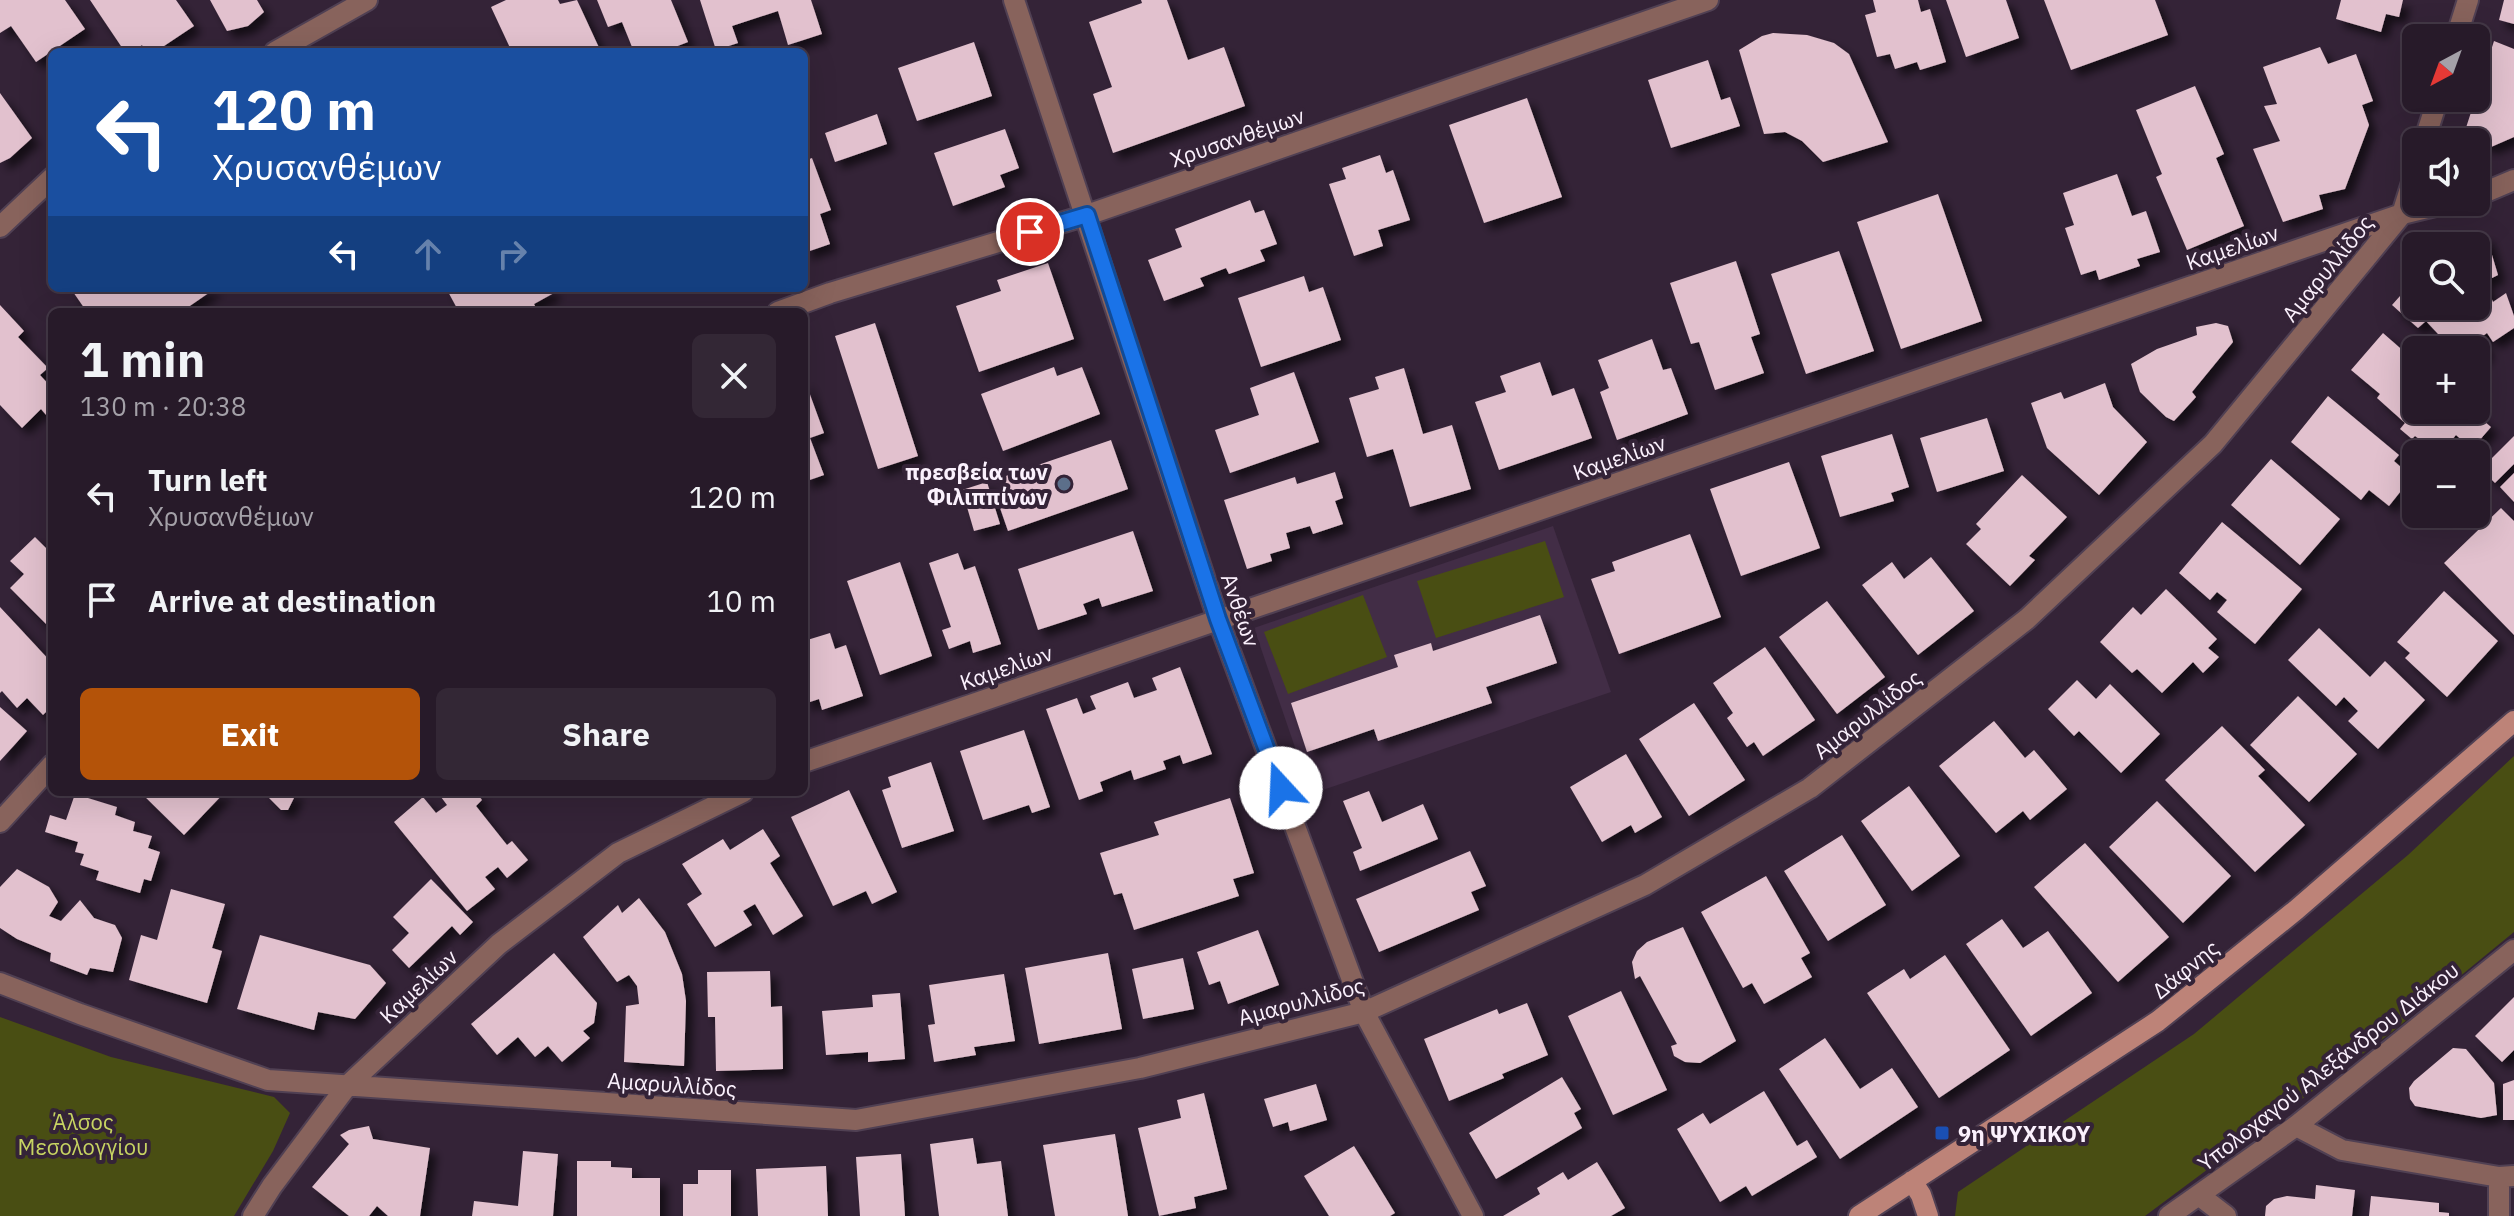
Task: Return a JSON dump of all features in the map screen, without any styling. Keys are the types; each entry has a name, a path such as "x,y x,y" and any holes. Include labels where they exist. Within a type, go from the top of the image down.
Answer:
{"main road":[{"name":"Δάφνης","path":"1859,1216 2158,1021 2296,910 2514,721"},
{"path":"1912,1181 1928,1216"}],"street":[{"path":"282,48 367,0"},
{"name":"Ανθέων","path":"1014,0 1218,619 1364,1012 1473,1216"},
{"name":"Χρυσανθέμων","path":"789,308 1087,215 1708,0"},
{"path":"2460,24 2468,0"},
{"path":"2490,190 2514,180"},
{"path":"0,227 48,182"},
{"name":"Καμελίων","path":"808,761 2402,214"},
{"name":"Αμαρυλλίδος","path":"0,983 268,1080 856,1120 1140,1068 1364,1012 1645,885 1810,788 2027,619 2213,444 2402,214"},
{"path":"0,822 48,769"},
{"name":"Καμελίων","path":"253,1216 347,1086 499,944 618,853 735,796"},
{"name":"Υπολοχαγού Αλεξάνδρου Διάκου","path":"2169,1216 2296,1126 2514,950"},
{"path":"2296,1126 2342,1150 2506,1176 2499,1216"},
{"path":"2200,1196 2226,1216"}],"shaded area":[{"path":"1553,526 1611,692 1311,794 1254,628"}],"green space":[{"path":"1545,541 1564,597 1436,638 1417,581"},
{"path":"1363,595 1387,657 1288,694 1264,632"},
{"path":"2514,756 2514,932 2392,1032 2145,1216 1955,1216 1958,1192 2194,1034 2408,855"},
{"name":"Άλσος Μεσολογγίου","path":"0,1017 111,1057 274,1097 290,1113 273,1151 234,1216 0,1216"}],"building":[{"path":"0,0 65,0 85,29 57,48 48,48 48,54 36,62 11,26 0,33"},
{"path":"90,0 176,0 194,26 161,48 144,48 142,45 122,48"},
{"path":"210,0 257,0 264,12 248,26 227,31"},
{"path":"506,0 558,0 560,4 577,0 599,48 510,48 491,7"},
{"path":"597,0 671,0 688,42 672,48 632,48 622,22 608,27"},
{"path":"700,0 811,0 822,34 788,45 778,11 732,26 738,43 715,48"},
{"path":"1141,0 1167,0 1188,60 1224,47 1245,106 1113,153 1093,94 1112,87 1089,22 1142,3"},
{"path":"1873,0 1918,0 1921,12 1930,9 1946,62 1920,70 1917,62 1895,69 1890,54 1877,57 1865,15 1876,12"},
{"path":"1946,0 2006,0 2019,38 1966,57"},
{"path":"2044,0 2155,0 2168,35 2071,70"},
{"path":"2341,0 2403,0 2399,17 2386,14 2381,32 2336,19"},
{"path":"2504,0 2514,0 2514,24 2499,20"},
{"path":"1773,33 1807,35 1834,43 1849,54 1888,142 1823,162 1802,141 1785,132 1764,134 1739,50"},
{"path":"2494,41 2514,49 2514,137 2491,147 2490,128 2466,128 2471,112 2490,112 2490,53"},
{"path":"974,42 992,96 917,121 898,68"},
{"path":"2320,47 2328,64 2356,54 2373,101 2362,105 2369,125 2345,189 2319,195 2323,209 2283,222 2253,149 2280,141 2264,106 2277,104 2263,67"},
{"path":"1708,60 1721,100 1730,97 1740,126 1671,148 1648,80"},
{"path":"2195,86 2224,154 2216,158 2244,226 2187,250 2156,177 2162,174 2136,110"},
{"path":"0,93 32,138 0,163"},
{"path":"1527,98 1562,197 1484,223 1449,125"},
{"path":"877,114 887,144 835,162 825,133"},
{"path":"1005,129 1019,168 1000,175 1005,187 953,206 934,153"},
{"path":"1380,155 1386,173 1393,170 1410,220 1378,230 1383,246 1354,256 1329,184 1346,179 1342,168"},
{"path":"812,158 831,210 820,214 830,244 808,252 808,160"},
{"path":"2117,174 2132,216 2146,211 2160,252 2137,259 2140,266 2099,280 2096,270 2081,275 2065,228 2074,225 2063,193"},
{"path":"1938,194 1982,321 1901,349 1857,222"},
{"path":"1250,200 1255,213 1264,210 1277,244 1260,250 1265,261 1229,274 1226,268 1200,278 1204,286 1164,301 1148,260 1182,247 1175,229"},
{"path":"2490,248 2498,275 2490,279"},
{"path":"1839,251 1874,351 1806,374 1771,274"},
{"path":"1736,261 1760,334 1751,337 1764,373 1715,390 1699,342 1691,344 1670,283"},
{"path":"1048,263 1074,339 979,372 956,306 1001,291 997,280"},
{"path":"1304,276 1309,292 1323,287 1341,340 1261,367 1238,298"},
{"path":"73,292 210,292 187,308 84,308"},
{"path":"448,292 554,293 534,304 536,308 457,308"},
{"path":"2506,293 2514,316 2514,328 2493,342 2487,333 2483,336 2436,336 2438,334 2426,321 2418,328 2409,320 2490,320 2490,295 2493,302"},
{"path":"2402,294 2402,314 2392,305"},
{"path":"0,305 24,331 18,337 48,368 40,375 48,384 48,415 41,409 22,428 0,405"},
{"path":"875,323 918,456 878,469 835,336"},
{"path":"2216,323 2228,326 2233,342 2192,392 2196,397 2174,421 2140,392 2131,364 2157,349 2197,335 2196,327"},
{"path":"2383,333 2402,350 2402,420 2377,398 2380,394 2351,370"},
{"path":"1652,339 1663,370 1671,368 1688,414 1617,440 1600,392 1609,388 1598,360"},
{"path":"1540,362 1552,396 1574,388 1592,438 1499,470 1475,402 1506,392 1500,376"},
{"path":"1054,367 1057,376 1082,367 1100,414 1003,451 981,394"},
{"path":"1404,368 1423,434 1452,425 1471,489 1410,507 1393,449 1367,457 1349,398 1379,389 1375,377"},
{"path":"1294,372 1319,442 1230,473 1215,430 1259,415 1250,388"},
{"path":"2105,383 2113,407 2147,442 2099,495 2047,448 2031,403 2061,392 2064,399"},
{"path":"808,389 824,433 810,438 824,475 808,481"},
{"path":"2328,396 2399,455 2394,461 2402,468 2402,490 2389,506 2369,490 2361,500 2291,442"},
{"path":"1987,418 2004,471 1937,492 1920,438"},
{"path":"2404,424 2487,424 2491,427 2480,440 2462,440 2456,435 2452,440 2421,440 2415,436 2412,439 2400,429"},
{"path":"1892,434 1909,487 1891,493 1894,501 1840,517 1821,456"},
{"path":"2514,436 2514,464 2495,483 2490,478 2490,460"},
{"name":"πρεσβεία των Φιλιππίνων","path":"1111,440 1128,489 1008,531 999,505 1009,502 1000,478"},
{"path":"2271,459 2340,519 2300,565 2231,505"},
{"path":"1789,462 1820,548 1741,576 1710,489"},
{"path":"1335,472 1343,498 1335,501 1343,524 1313,534 1310,526 1286,533 1290,548 1270,554 1272,561 1247,569 1224,500 1295,477 1297,484"},
{"path":"2514,473 2514,502 2500,487"},
{"path":"2022,475 2067,517 2029,556 2035,560 2010,586 1966,544 1981,529 1976,524"},
{"path":"987,482 1000,524 974,531 962,490"},
{"path":"2501,508 2514,521 2514,635 2444,563 2480,528 2490,528 2490,519"},
{"path":"2222,522 2302,589 2255,644 2217,612 2227,600 2217,592 2210,600 2179,573"},
{"path":"1133,531 1153,591 1102,607 1099,598 1083,604 1087,614 1038,630 1018,569"},
{"path":"1690,534 1721,617 1619,654 1591,579 1615,571 1612,562"},
{"path":"35,537 48,550 48,626 10,588 24,574 10,561"},
{"path":"958,553 964,570 975,566 1001,644 973,653 970,641 949,649 942,630 951,627 929,563"},
{"path":"1931,557 1974,611 1918,655 1862,585 1892,562 1904,579"},
{"path":"900,562 932,656 880,675 847,581"},
{"path":"2166,589 2217,639 2208,648 2219,657 2203,673 2193,662 2162,693 2137,669 2132,673 2100,642 2133,607 2141,615"},
{"path":"2444,591 2498,641 2447,697 2405,658 2410,653 2397,642"},
{"path":"1827,601 1885,677 1837,714 1779,637"},
{"path":"0,607 48,659 48,710 43,715 27,698 17,708 2,691 0,693"},
{"path":"1540,615 1557,663 1486,687 1492,703 1378,741 1374,729 1307,752 1291,703 1398,667 1394,655 1431,643 1433,651"},
{"path":"2319,628 2370,677 2385,661 2425,700 2378,749 2348,721 2358,711 2344,697 2336,706 2288,660"},
{"path":"830,633 835,649 846,645 863,696 822,710 819,699 808,703 808,640"},
{"path":"1765,647 1815,720 1763,756 1754,742 1747,747 1727,718 1733,713 1713,683"},
{"path":"1180,667 1212,754 1183,764 1180,755 1163,761 1166,769 1134,780 1131,770 1100,782 1103,791 1079,800 1046,709 1077,698 1083,714 1096,709 1090,696 1128,682 1134,698 1157,690 1152,678"},
{"path":"2077,680 2096,699 2110,684 2160,734 2121,773 2079,731 2074,736 2048,709"},
{"path":"2298,696 2357,754 2309,802 2250,745"},
{"path":"1694,703 1745,780 1689,816 1639,739"},
{"path":"0,707 27,731 0,761"},
{"path":"1994,721 2025,758 2034,750 2067,789 2030,820 2023,811 1996,833 1939,766"},
{"path":"2222,726 2265,770 2258,776 2305,825 2255,872 2165,780"},
{"path":"1024,730 1050,807 1032,813 1029,805 983,820 960,751"},
{"path":"1626,754 1662,817 1635,833 1631,825 1602,842 1570,787"},
{"path":"931,762 954,831 902,848 882,790 891,787 888,777"},
{"path":"1909,786 1960,856 1912,891 1861,821"},
{"path":"849,790 897,892 872,904 866,891 833,906 791,817"},
{"path":"1369,791 1382,822 1423,804 1438,839 1360,871 1353,852 1362,848 1343,801"},
{"path":"74,796 117,807 115,815 135,822 133,831 152,836 148,848 160,852 151,881 144,879 140,893 96,880 99,871 80,865 84,854 75,852 78,842 45,832 50,815 66,820"},
{"path":"144,796 221,796 184,835"},
{"path":"267,796 295,796 288,810 281,810"},
{"path":"479,796 482,800 476,806 507,845 512,841 528,860 507,878 498,867 485,877 495,889 467,911 394,822 423,797 436,813 447,805 441,797"},
{"path":"1230,798 1254,873 1233,879 1239,896 1134,930 1122,893 1114,895 1100,853 1159,835 1154,822"},
{"path":"2157,801 2231,876 2183,923 2109,847"},
{"path":"763,829 780,856 770,863 803,916 773,935 755,904 743,911 752,925 715,947 687,904 702,894 682,864 723,839 730,850"},
{"path":"1842,835 1886,905 1828,941 1784,871"},
{"path":"2085,843 2169,937 2118,982 2034,887"},
{"path":"1470,851 1486,886 1471,892 1479,910 1379,952 1356,899"},
{"path":"17,869 49,887 58,902 49,916 61,921 80,900 94,918 115,925 122,938 113,972 90,968 87,975 50,961 51,953 0,928 0,887"},
{"path":"1766,876 1810,953 1801,958 1812,977 1764,1004 1752,983 1743,988 1701,912"},
{"path":"431,879 473,922 460,935 452,926 409,968 392,950 409,933 393,917"},
{"path":"171,889 225,904 212,948 222,951 207,1003 129,980 141,935 157,940"},
{"path":"639,898 665,932 682,974 686,1001 684,1066 624,1062 626,1006 639,1004 637,986 629,975 617,982 583,937 618,905 622,913"},
{"path":"2002,919 2023,948 2048,931 2092,993 2031,1036 1966,944"},
{"path":"1683,927 1736,1041 1700,1063 1685,1062 1674,1056 1671,1046 1677,1044 1640,976 1635,979 1632,962 1637,951 1647,942"},
{"path":"1258,930 1279,985 1228,1004 1220,981 1209,985 1197,952"},
{"path":"260,935 370,965 386,983 355,1019 318,1012 314,1030 237,1009"},
{"path":"554,953 597,1003 594,1023 583,1031 590,1038 562,1062 548,1046 535,1057 518,1037 497,1055 471,1024"},
{"path":"1108,953 1122,1029 1039,1044 1025,968"},
{"path":"1945,955 2010,1050 1939,1098 1867,993 1904,969 1910,979"},
{"path":"1183,958 1194,1009 1143,1019 1132,969"},
{"path":"770,971 771,1007 782,1006 783,1069 716,1071 715,1017 708,1017 707,972"},
{"path":"1004,974 1015,1041 974,1047 976,1055 934,1062 928,1025 935,1024 929,985"},
{"path":"1621,991 1667,1090 1613,1115 1568,1016"},
{"path":"900,993 905,1059 868,1062 868,1052 826,1055 822,1011 873,1007 872,995"},
{"path":"2514,997 2514,1050 2502,1062 2475,1036"},
{"path":"1527,1003 1548,1055 1449,1101 1424,1039 1497,1009 1499,1014"},
{"path":"1825,1038 1860,1089 1892,1068 1918,1107 1840,1159 1779,1069"},
{"path":"2453,1048 2466,1049 2494,1083 2497,1115 2481,1118 2415,1106 2410,1099 2409,1088 2414,1081"},
{"path":"1562,1077 1581,1109 1574,1113 1582,1128 1496,1179 1469,1133"},
{"path":"2514,1080 2514,1120 2503,1120 2503,1084"},
{"path":"1316,1084 1327,1120 1290,1131 1288,1122 1273,1127 1264,1099"},
{"path":"1764,1091 1797,1146 1807,1140 1817,1157 1752,1196 1746,1186 1720,1202 1677,1129 1703,1113 1710,1124"},
{"path":"1204,1093 1227,1189 1194,1197 1196,1208 1159,1216 1138,1128 1181,1118 1177,1100"},
{"path":"369,1126 373,1139 430,1148 420,1216 388,1216 377,1206 369,1216 349,1216 312,1187 349,1144 340,1135"},
{"path":"1115,1134 1128,1216 1055,1216 1043,1145"},
{"path":"973,1138 977,1164 1001,1161 1008,1216 939,1216 930,1144"},
{"path":"1354,1146 1395,1213 1390,1216 1329,1216 1304,1176"},
{"path":"523,1151 558,1154 553,1216 472,1216 474,1201 518,1206"},
{"path":"901,1154 905,1216 860,1216 856,1157"},
{"path":"577,1161 611,1161 611,1167 632,1168 632,1178 660,1178 660,1216 577,1216"},
{"path":"1597,1162 1625,1208 1611,1216 1503,1216 1540,1194 1537,1188 1563,1172 1568,1180"},
{"path":"826,1166 828,1216 758,1216 756,1169"},
{"path":"698,1170 731,1170 731,1216 683,1216 683,1184 698,1184"},
{"path":"2316,1185 2355,1190 2352,1216 2265,1216 2266,1206 2274,1199 2287,1196 2315,1199"},
{"path":"2371,1196 2439,1203 2439,1212 2449,1213 2449,1216 2369,1216"}],"place":[{"name":"πρεσβεία των Φιλιππίνων","path":"1064,484"},
{"name":"9η ΨΥΧΙΚΟΥ","path":"1942,1133"}],"route":[{"path":"1030,232 1087,215 1218,619 1281,788"}]}
